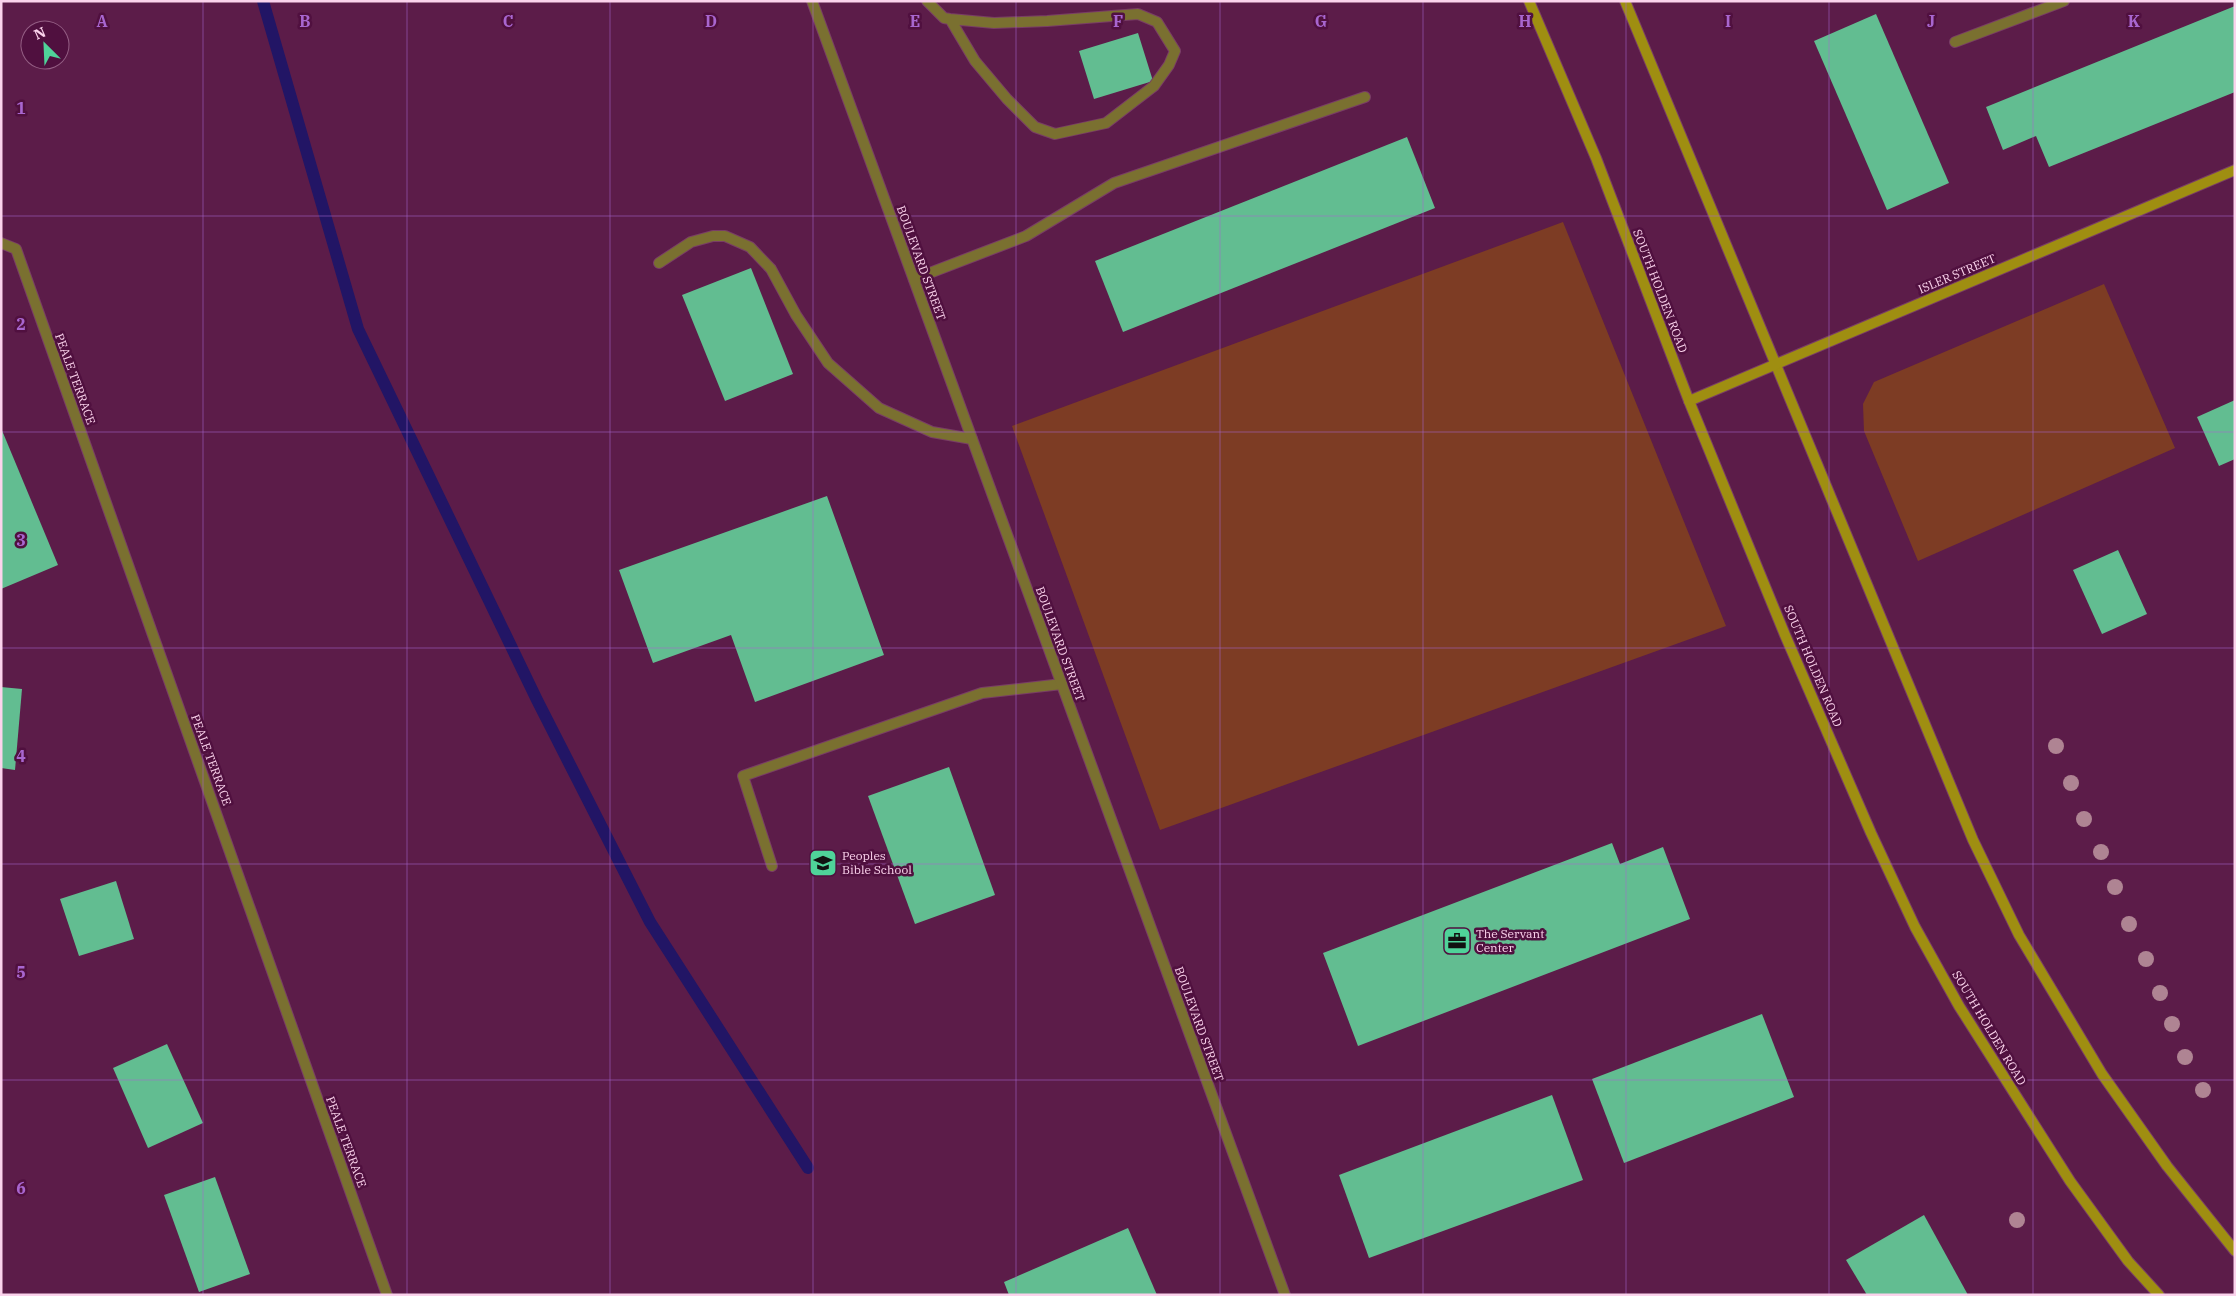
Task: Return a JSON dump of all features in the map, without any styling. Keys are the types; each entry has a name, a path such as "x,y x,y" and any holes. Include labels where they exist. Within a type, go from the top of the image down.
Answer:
{"main road":[{"name":"SOUTH HOLDEN ROAD","path":"1529,1 1596,158 1689,401 1785,635 1871,833 1916,927 1959,1006 2070,1182 2128,1261 2158,1295"},
{"path":"1625,1 1973,840 2019,934 2102,1074 2167,1166 2235,1251"},
{"name":"ISLER STREET","path":"1689,401 2235,170"}],"street":[{"name":"BOULEVARD STREET","path":"812,1 1285,1295"},
{"path":"927,1 944,18 994,23 1138,14 1156,22 1175,51 1169,65 1154,86 1106,123 1055,134 1035,127 1007,99 975,61 950,19"},
{"path":"1954,42 2064,1"},
{"path":"914,279 1026,236 1114,183 1365,97"},
{"path":"659,263 692,242 713,236 725,236 750,247 771,269 796,315 828,363 879,408 932,432 972,439"},
{"name":"PEALE TERRACE","path":"1,243 16,249 387,1295"},
{"path":"772,866 743,776 982,693 1062,684"}],"shaded area":[{"path":"1563,222 1726,626 1160,830 1012,426"},
{"path":"2104,284 2175,448 1918,561 1864,431 1863,404 1874,382"}],"building":[{"path":"2235,6 2235,92 2049,167 2036,136 2003,150 1986,107"},
{"path":"1876,14 1949,183 1887,210 1814,41"},
{"path":"1138,33 1153,81 1094,99 1079,51"},
{"path":"1407,137 1435,208 1123,332 1095,261"},
{"path":"751,268 793,374 725,401 682,295"},
{"path":"2235,400 2235,459 2219,466 2197,417"},
{"path":"1,428 58,565 1,589"},
{"path":"827,496 884,655 755,702 731,635 653,663 619,570"},
{"path":"2118,550 2147,614 2102,634 2073,570"},
{"path":"1,687 22,689 15,770 1,768"},
{"path":"949,767 995,895 915,924 868,796"},
{"path":"1612,843 1620,864 1663,847 1690,919 1358,1046 1323,953"},
{"path":"116,881 134,939 79,956 60,899"},
{"path":"1762,1014 1794,1097 1624,1163 1592,1079"},
{"path":"167,1044 203,1123 148,1148 113,1068"},
{"path":"1552,1095 1583,1180 1369,1258 1339,1175"},
{"path":"215,1177 250,1274 199,1292 164,1195"},
{"path":"1924,1215 1968,1295 1867,1295 1846,1260"},
{"path":"1128,1228 1157,1295 1009,1295 1004,1282"}],"waterway":[{"path":"263,1 358,329 537,700 650,922 808,1168"}],"place":[{"name":"Peoples Bible School","path":"823,863"},
{"name":"The Servant Center","path":"1457,941"}]}
